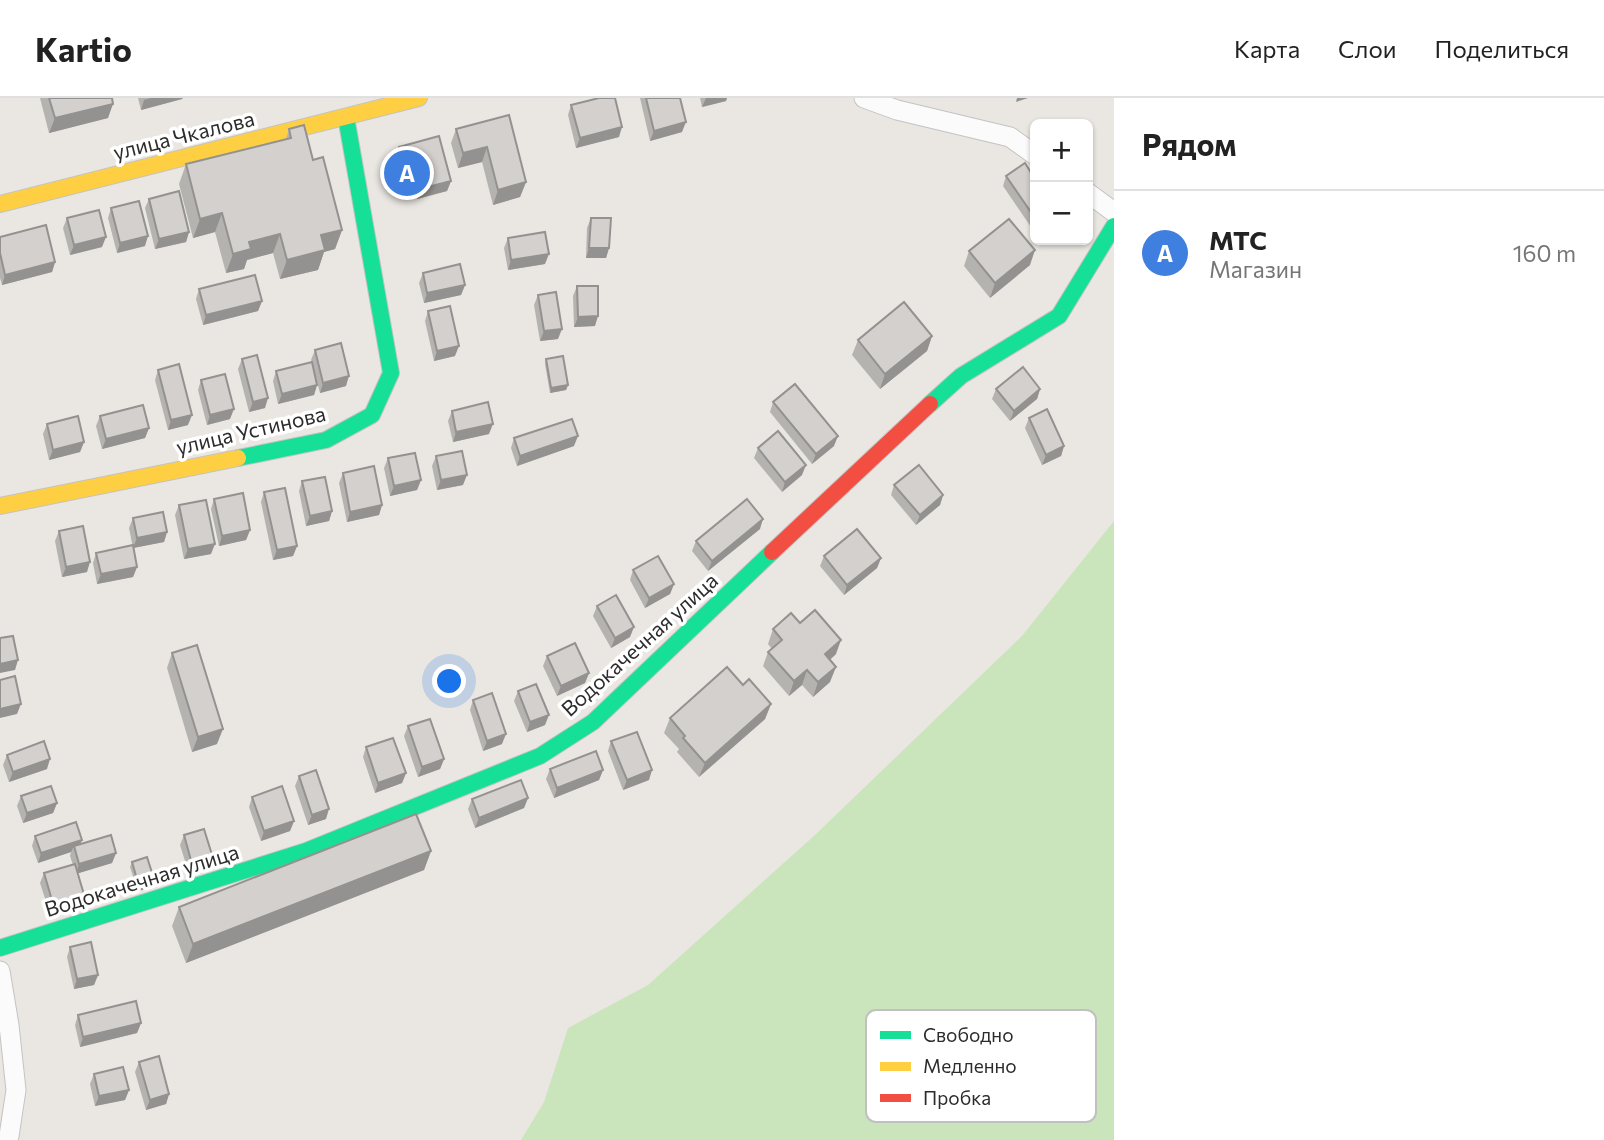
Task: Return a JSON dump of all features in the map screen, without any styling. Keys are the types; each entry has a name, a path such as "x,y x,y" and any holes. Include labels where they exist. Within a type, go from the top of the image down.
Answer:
{"street":[{"name":"улица Чкалова","path":"0,204 419,98"},
{"path":"864,98 897,110 1010,137 1030,151"},
{"name":"улица Устинова","path":"0,506 326,440 372,415 391,373 346,117"},
{"path":"1093,197 1114,212"},
{"name":"Водокачечная улица","path":"0,947 306,852 540,756 582,729 961,376 1059,316 1114,226"},
{"path":"0,971 16,1090 7,1140"}],"green space":[{"path":"1114,521 1114,1140 521,1140 544,1102 568,1028 648,985 816,834 1022,636"}],"building":[{"path":"49,98 112,98 113,104 55,118"},
{"path":"599,98 615,98 622,127 580,138 571,105"},
{"path":"646,98 680,98 686,122 654,131"},
{"path":"509,115 526,182 498,190 487,147 463,153 456,129"},
{"path":"304,125 313,160 323,157 342,230 321,235 325,250 287,260 280,234 249,242 251,249 233,254 222,213 200,219 186,164 291,138 289,129"},
{"path":"439,136 451,181 420,189 419,184 409,186 399,147"},
{"path":"1025,163 1030,171 1030,211 1006,176"},
{"path":"179,191 189,232 159,239 149,199"},
{"path":"139,201 148,236 120,243 111,208"},
{"path":"99,210 106,237 74,245 67,218"},
{"path":"591,218 611,218 609,248 589,248"},
{"path":"1009,219 1035,250 995,283 969,251"},
{"path":"46,225 55,262 5,275 0,237"},
{"path":"545,232 549,254 511,260 508,238"},
{"path":"460,264 465,285 427,293 423,273"},
{"path":"255,275 262,301 206,315 199,289"},
{"path":"577,286 598,286 598,316 578,317"},
{"path":"556,292 562,329 544,331 538,295"},
{"path":"904,302 932,336 885,374 858,340"},
{"path":"450,306 459,346 437,351 428,311"},
{"path":"341,343 349,376 323,383 315,350"},
{"path":"257,355 268,398 253,402 242,359"},
{"path":"563,356 568,385 551,388 546,359"},
{"path":"312,362 317,385 282,394 276,371"},
{"path":"179,364 192,415 171,420 158,370"},
{"path":"1023,367 1040,389 1014,411 996,389"},
{"path":"225,374 234,409 210,415 201,380"},
{"path":"795,384 838,436 816,454 773,402"},
{"path":"488,402 493,424 456,432 452,411"},
{"path":"143,405 149,428 106,439 100,416"},
{"path":"1047,409 1064,446 1046,455 1029,418"},
{"path":"78,416 84,442 53,450 47,424"},
{"path":"572,419 578,436 520,456 514,438"},
{"path":"778,431 806,465 785,482 758,448"},
{"path":"462,451 467,475 441,480 436,456"},
{"path":"415,453 421,480 394,486 388,458"},
{"path":"919,465 943,495 920,515 894,485"},
{"path":"374,466 382,505 350,512 343,473"},
{"path":"325,477 332,511 310,516 302,481"},
{"path":"285,488 297,546 277,550 264,492"},
{"path":"243,493 250,530 222,536 214,499"},
{"path":"747,499 763,519 712,561 696,541"},
{"path":"206,500 215,544 188,549 179,505"},
{"path":"163,512 167,532 137,538 133,518"},
{"path":"83,526 90,562 66,567 59,531"},
{"path":"857,529 881,558 847,585 824,556"},
{"path":"133,545 137,567 101,574 96,553"},
{"path":"658,556 674,584 649,598 633,570"},
{"path":"616,595 634,627 615,638 597,606"},
{"path":"815,610 841,640 825,654 836,667 818,682 807,670 794,681 768,652 782,640 773,629 791,613 800,623"},
{"path":"13,636 18,660 0,664 0,638"},
{"path":"575,643 589,673 561,686 547,656"},
{"path":"197,645 223,729 198,737 172,653"},
{"path":"727,667 743,685 749,679 771,704 705,763 670,718"},
{"path":"15,676 21,704 0,709 0,680"},
{"path":"536,684 549,715 530,722 518,691"},
{"path":"492,693 506,734 487,741 473,700"},
{"path":"430,719 444,759 422,767 408,726"},
{"path":"637,732 652,770 627,780 611,741"},
{"path":"393,738 406,773 378,783 366,747"},
{"path":"44,741 50,759 13,772 7,755"},
{"path":"596,751 603,770 557,788 550,769"},
{"path":"316,770 329,809 312,815 299,776"},
{"path":"521,780 528,798 479,818 472,799"},
{"path":"51,786 57,803 27,813 21,796"},
{"path":"282,786 294,821 264,831 252,797"},
{"path":"416,814 431,851 193,944 179,907"},
{"path":"76,822 82,840 41,853 35,836"},
{"path":"204,829 213,858 192,864 184,835"},
{"path":"111,835 116,853 79,864 74,846"},
{"path":"147,857 155,882 139,886 132,862"},
{"path":"75,864 85,898 54,907 44,873"},
{"path":"91,942 98,975 77,979 70,947"},
{"path":"136,1001 141,1023 83,1037 78,1015"},
{"path":"159,1056 169,1094 150,1100 139,1062"},
{"path":"123,1067 129,1090 99,1096 94,1074"}],"traffic: fast":[{"path":"238,458 326,440 372,415 391,373 346,117"},
{"path":"930,404 961,376 1059,316 1114,226"},
{"path":"0,948 306,851 540,756 593,722 772,552"}],"traffic: slow":[{"path":"0,204 419,98"},
{"path":"0,506 238,458"}],"traffic: jam":[{"path":"772,552 930,404"}],"place":[{"name":"МТС","path":"407,173"}]}
